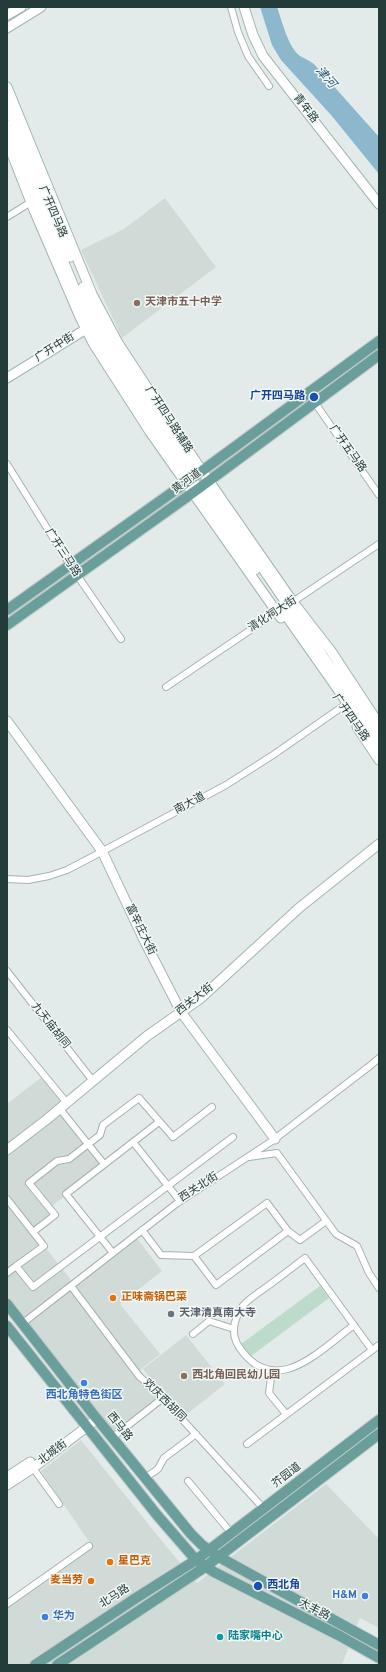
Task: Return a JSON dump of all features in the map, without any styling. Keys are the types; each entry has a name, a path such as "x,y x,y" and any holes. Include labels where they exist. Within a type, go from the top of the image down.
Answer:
{"main road":[{"name":"黄河道","path":"7,610 194,477 379,341"},
{"name":"黄河道","path":"7,625 201,487 379,355"},
{"name":"西马路","path":"7,1304 95,1417 191,1534 209,1551 219,1557"},
{"path":"7,1326 157,1515 196,1560"},
{"name":"芥园道","path":"209,1551 379,1420"},
{"path":"57,1665 219,1557 379,1434"},
{"name":"北马路","path":"35,1665 209,1551"},
{"name":"大丰路","path":"219,1557 379,1645"},
{"name":"大丰路","path":"196,1560 205,1567 340,1636 379,1658"}],"street":[{"path":"7,15 21,7"},
{"path":"7,28 41,7"},
{"path":"231,7 238,32 248,56 269,86"},
{"name":"青年路","path":"244,7 252,35 263,56 379,204"},
{"name":"青年路","path":"249,7 257,35 262,45 379,195"},
{"path":"7,87 92,294 95,323"},
{"name":"广开四马路","path":"7,105 90,304 95,323"},
{"name":"广开四马路","path":"7,124 77,294 194,477 284,607"},
{"name":"广开四马路","path":"7,141 31,202 95,323 124,391 194,477 350,701 379,748"},
{"path":"7,217 31,202"},
{"name":"广开中街","path":"7,378 95,323"},
{"name":"广开五马路","path":"315,403 379,495"},
{"name":"广开三马路","path":"7,464 70,566 121,639"},
{"name":"清化祠大街","path":"166,687 379,544"},
{"path":"284,607 331,651 350,701 379,724"},
{"name":"广开四马路","path":"350,701 379,737"},
{"name":"广开四马路","path":"350,701 379,760"},
{"name":"南大道","path":"7,879 28,880 49,876 67,870 226,785 273,755 350,701"},
{"name":"富辛庄大街","path":"7,721 102,851 145,942 181,1012 275,1139"},
{"name":"西关大街","path":"7,1150 63,1106 147,1036 201,998 298,908 379,844"},
{"name":"九天庙胡同","path":"7,971 93,1081"},
{"path":"7,1030 63,1106 88,1144 104,1164"},
{"name":"西关北街","path":"23,1323 180,1201 275,1139 379,1058"},
{"path":"33,1232 55,1215 29,1183 57,1161 69,1159 100,1135 103,1125 139,1098 173,1137 212,1107"},
{"path":"113,1252 66,1194 159,1122"},
{"path":"16,1266 33,1287 234,1136"},
{"path":"134,1142 180,1201"},
{"path":"248,1157 277,1153 336,1234 357,1246 369,1274 379,1288"},
{"path":"7,1200 44,1246 7,1273"},
{"path":"142,1230 161,1255 194,1256 267,1203 288,1231 300,1240 326,1221"},
{"path":"194,1256 216,1285 288,1231"},
{"path":"354,1325 299,1366 280,1371 261,1368 247,1358 237,1343 233,1324 242,1305 305,1258 354,1325 372,1350"},
{"name":"欢庆西胡同","path":"71,1286 139,1376 163,1398 264,1509"},
{"path":"193,1334 209,1321 234,1329"},
{"path":"247,1444 379,1345"},
{"path":"272,1370 269,1393 286,1414"},
{"path":"112,1438 163,1398"},
{"name":"北城街","path":"7,1485 33,1468 95,1417"},
{"name":"北城街","path":"7,1477 85,1425"},
{"path":"145,1478 158,1469 164,1458 196,1434"},
{"path":"33,1468 59,1504"},
{"path":"188,1481 232,1534"},
{"path":"7,1604 89,1546"}],"shaded area":[{"name":"天津市五十中学","path":"165,198 216,267 122,338 81,250 124,229"},
{"path":"42,1077 62,1103 64,1118 103,1167 52,1206 57,1214 34,1233 75,1285 136,1237 162,1271 120,1304 160,1354 140,1370 161,1397 115,1434 7,1296 7,1104"},
{"name":"西北角回民幼儿园","path":"186,1335 225,1384 182,1418 143,1369"},
{"name":"西北角","path":"81,1440 197,1583 326,1484 379,1539 379,1628 360,1618 341,1665 7,1665 7,1600 90,1543 41,1471"}],"green space":[{"path":"320,1286 329,1298 251,1356 241,1344"}],"water":[{"name":"津河","path":"260,7 277,7 292,47 300,56 314,64 379,137 379,174 331,115 281,60 272,45"}],"place":[{"name":"天津市五十中学","path":"137,303"},
{"name":"广开四马路","path":"314,397"},
{"name":"正味斋锅巴菜","path":"113,1298"},
{"name":"天津清真南大寺","path":"171,1314"},
{"name":"西北角回民幼儿园","path":"184,1376"},
{"name":"西北角特色街区","path":"84,1383"},
{"name":"星巴克","path":"110,1562"},
{"name":"麦当劳","path":"91,1581"},
{"name":"西北角","path":"258,1586"},
{"name":"H&M","path":"365,1596"},
{"name":"华为","path":"45,1617"},
{"name":"陆家嘴中心","path":"220,1637"}]}
